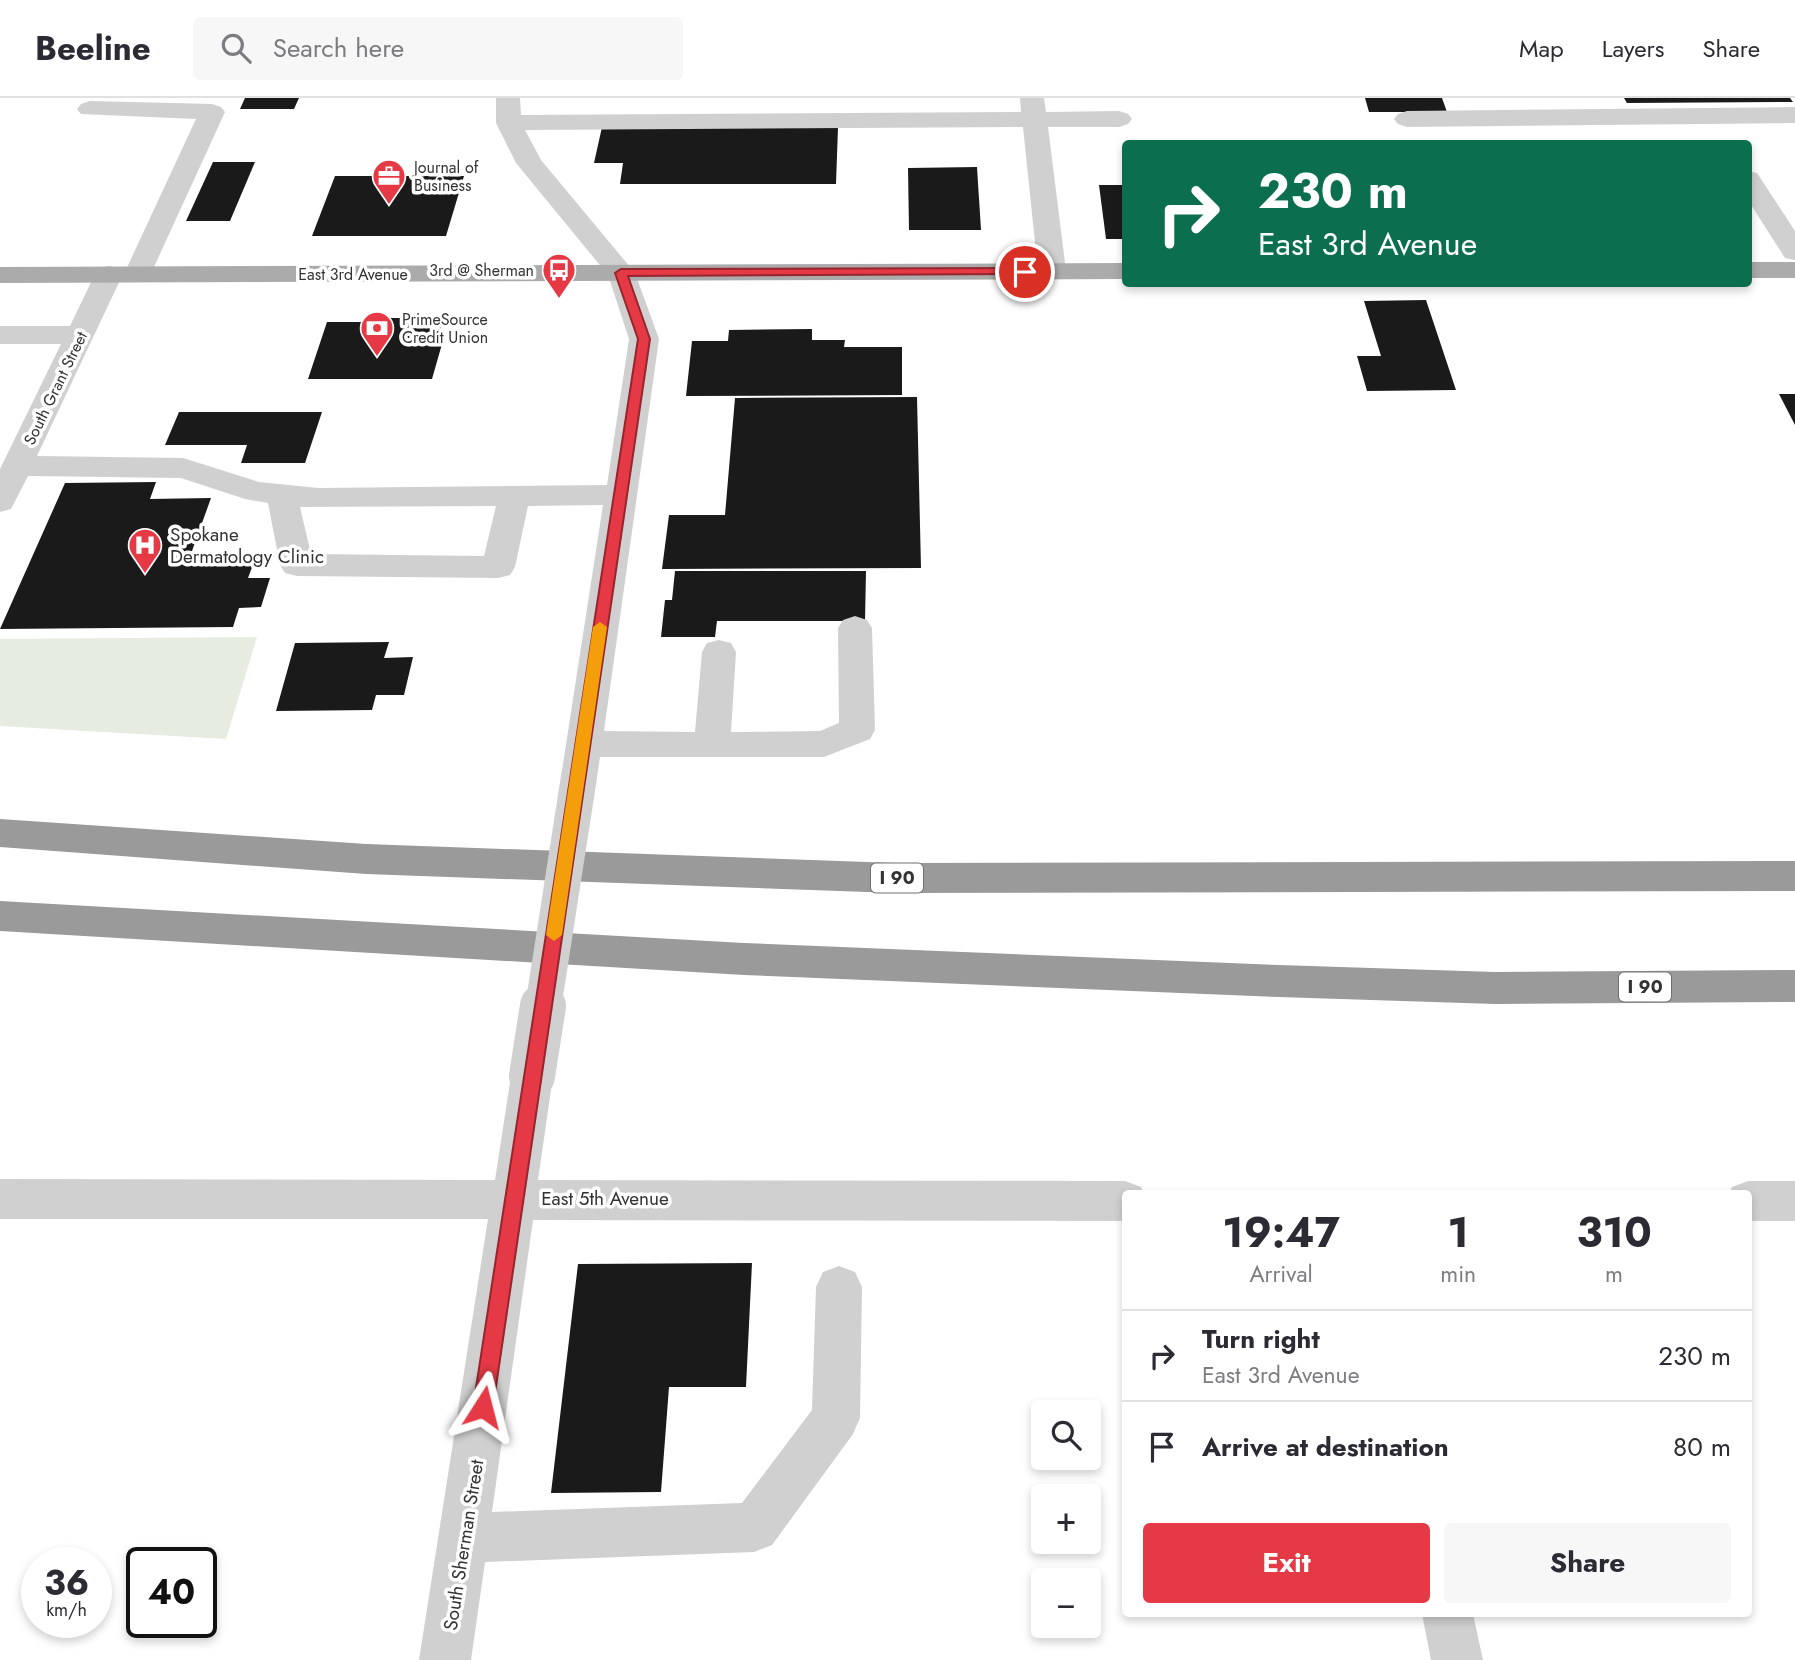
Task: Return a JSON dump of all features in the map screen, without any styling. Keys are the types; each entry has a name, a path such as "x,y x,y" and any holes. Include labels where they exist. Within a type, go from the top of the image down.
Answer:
{"highway":[{"name":"I 90","path":"0,833 366,859 895,878 1795,876"},
{"name":"I 90","path":"0,916 730,958 1251,980 1495,988 1795,986"}],"main road":[{"path":"1752,270 1795,270"},
{"name":"East 3rd Avenue","path":"0,275 1122,271"}],"street":[{"path":"1406,119 1566,108 1795,115"},
{"path":"1566,108 1582,140"},
{"name":"South Grant Street","path":"0,502 80,335 123,274 212,111 90,109"},
{"path":"508,110 1033,109 1119,119"},
{"path":"1033,109 1052,271"},
{"name":"South Sherman Street","path":"445,1660 644,339 621,273 528,163 508,110"},
{"path":"1752,185 1795,253"},
{"path":"0,335 80,335"},
{"path":"17,466 183,468 256,492 318,498 620,495"},
{"path":"282,495 297,565 485,567 498,567 514,496"},
{"path":"582,760 712,745 824,744 857,730 855,628"},
{"path":"712,745 719,652"},
{"name":"East 5th Avenue","path":"0,1199 1122,1201"},
{"path":"1752,1201 1795,1201"},
{"path":"464,1538 754,1527 836,1419 839,1287"},
{"path":"1449,1617 1457,1660"}],"shaded area":[{"path":"257,637 226,739 0,726 0,639"}],"building":[{"path":"245,98 299,98 294,109 240,109"},
{"path":"1365,98 1442,98 1447,112 1369,112"},
{"path":"1624,98 1790,98 1793,102 1627,103"},
{"path":"602,127 838,127 836,184 620,184 623,163 594,163"},
{"path":"213,162 255,162 230,221 186,221"},
{"path":"977,167 981,230 909,230 908,168"},
{"name":"Journal of Business","path":"335,176 464,176 446,236 312,236"},
{"path":"1099,185 1122,185 1122,239 1106,239"},
{"path":"1426,300 1456,390 1367,391 1357,356 1381,356 1364,301"},
{"name":"PrimeSource Credit Union","path":"368,318 443,318 438,337 444,337 432,379 308,379 327,322 367,322"},
{"path":"812,329 812,340 845,340 844,347 902,347 902,395 686,396 692,341 728,341 729,330"},
{"path":"1779,394 1795,394 1795,425"},
{"path":"917,397 921,568 662,569 669,515 725,515 735,398"},
{"path":"179,412 322,412 305,463 241,463 247,445 165,445"},
{"path":"156,482 150,499 211,498 188,562 254,562 248,578 270,578 261,607 239,608 233,627 0,629 65,483"},
{"path":"675,571 866,571 865,621 717,621 715,637 661,637 665,600 672,600"},
{"path":"389,642 384,658 413,657 404,695 376,695 372,710 276,711 295,643"},
{"path":"752,1263 746,1387 669,1387 661,1492 551,1493 578,1264"}],"slow traffic":[{"path":"554,935 600,627"}],"place":[{"name":"Journal of Business","path":"389,206"},
{"name":"3rd @ Sherman","path":"559,300"},
{"name":"PrimeSource Credit Union","path":"377,358"},
{"name":"Spokane Dermatology Clinic","path":"145,575"}],"route":[{"path":"483,1407 644,339 621,273 1025,272"}]}
